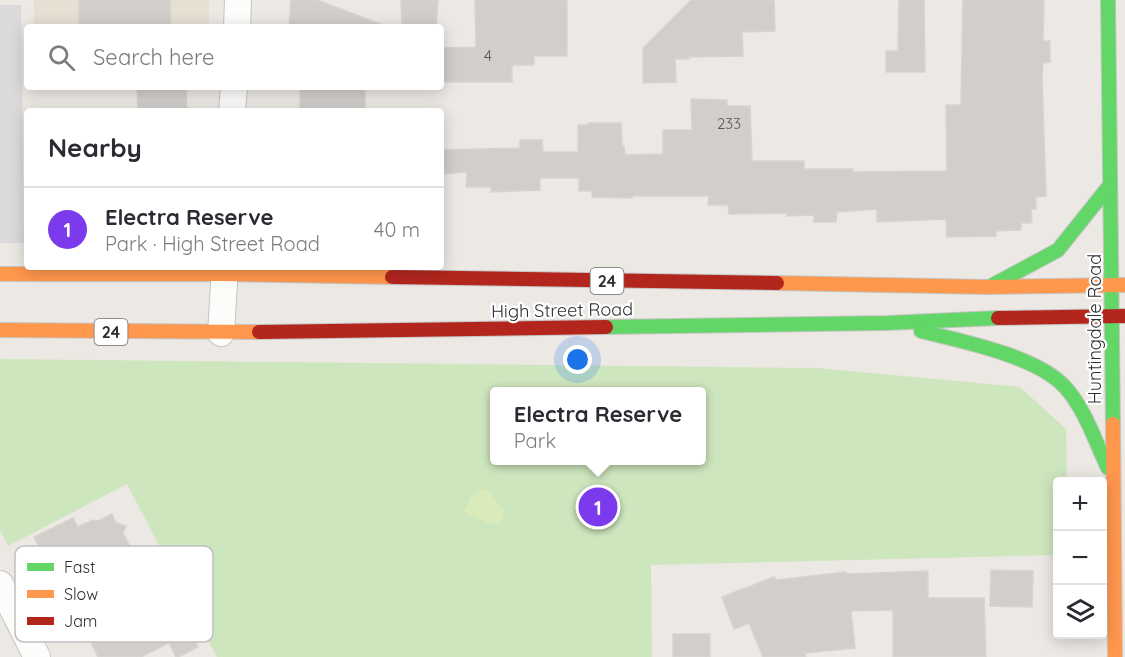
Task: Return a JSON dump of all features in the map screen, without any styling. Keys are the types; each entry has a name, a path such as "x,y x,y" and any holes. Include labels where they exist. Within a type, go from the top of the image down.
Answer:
{"main road":[{"name":"Huntingdale Road","path":"1108,0 1110,185 1118,285 1112,417 1115,657"},
{"path":"989,287 1058,250 1110,185"},
{"name":"High Street Road","path":"0,274 225,270 989,287 1118,285"},
{"name":"High Street Road","path":"0,330 221,333 887,323 1118,316"},
{"path":"887,323 967,344 1044,370 1064,386 1090,429 1113,481"},
{"path":"1112,417 1125,393"}],"street":[{"path":"237,24 238,0"},
{"path":"232,108 234,90"},
{"path":"221,333 225,270"},
{"path":"0,584 15,614"},
{"path":"29,642 37,657"}],"shaded area":[{"path":"34,0 209,0 208,24 34,24"},
{"path":"0,5 21,5 24,243 0,243"}],"green space":[{"path":"0,359 818,368 1020,387 1066,429 1067,477 1053,477 1053,555 651,565 652,657 217,657 209,642 213,642 213,546 159,546 127,484 8,546 0,530"},
{"path":"486,488 505,512 501,522 490,524 464,512 471,496"}],"building":[{"path":"79,0 170,0 171,24 79,24"},
{"path":"291,0 317,0 380,24 289,24"},
{"path":"401,0 438,0 436,24 402,24"},
{"path":"475,0 567,0 567,56 534,56 534,65 512,65 512,82 444,82 444,48 476,47"},
{"path":"691,0 774,0 775,31 742,32 743,56 675,59 676,82 643,83 643,48"},
{"path":"899,0 924,0 925,72 886,72 886,51 898,51"},
{"path":"963,0 1044,0 1043,41 1050,41 1050,62 1043,63 1042,77 1046,196 1036,197 1036,209 1031,209 1032,223 1021,223 1021,230 996,231 996,236 947,237 946,219 877,222 877,209 837,212 836,222 814,222 814,215 729,214 728,205 708,205 709,196 592,197 592,191 579,191 579,178 540,178 540,190 491,192 491,187 466,187 467,172 444,174 444,150 520,148 520,140 542,140 543,152 578,152 578,125 589,123 621,123 625,155 663,154 663,130 692,130 691,99 727,100 727,106 750,106 752,161 804,161 804,169 853,169 853,172 947,171 946,105 961,105"},
{"path":"137,90 186,90 187,108 138,108"},
{"path":"300,90 365,90 365,108 300,108"},
{"path":"112,514 116,523 126,526 123,533 130,546 39,546 34,537 73,518 78,527 93,520 98,521"},
{"path":"991,570 1033,571 1032,607 990,606"},
{"path":"928,571 928,598 984,598 986,657 893,657 893,610 851,611 855,648 804,653 806,657 763,657 749,623 734,629 722,597 774,577 776,580 846,572 846,574"},
{"path":"673,634 710,634 710,657 673,657"},
{"path":"91,642 195,642 198,647 178,657 169,643 141,657 98,657"}],"traffic: fast":[{"path":"1108,0 1113,424"},
{"path":"993,285 1058,250 1110,185"},
{"path":"606,327 887,323 998,318"},
{"path":"921,331 998,351 1018,358 1052,376 1065,387 1078,405 1108,468"}],"traffic: slow":[{"path":"0,274 392,277"},
{"path":"777,283 989,287 1125,285"},
{"path":"0,330 259,332"},
{"path":"1113,424 1115,657"}],"traffic: jam":[{"path":"392,277 777,283"},
{"path":"998,318 1125,316"},
{"path":"259,332 606,327"}],"place":[{"name":"Electra Reserve","path":"598,507"}]}
